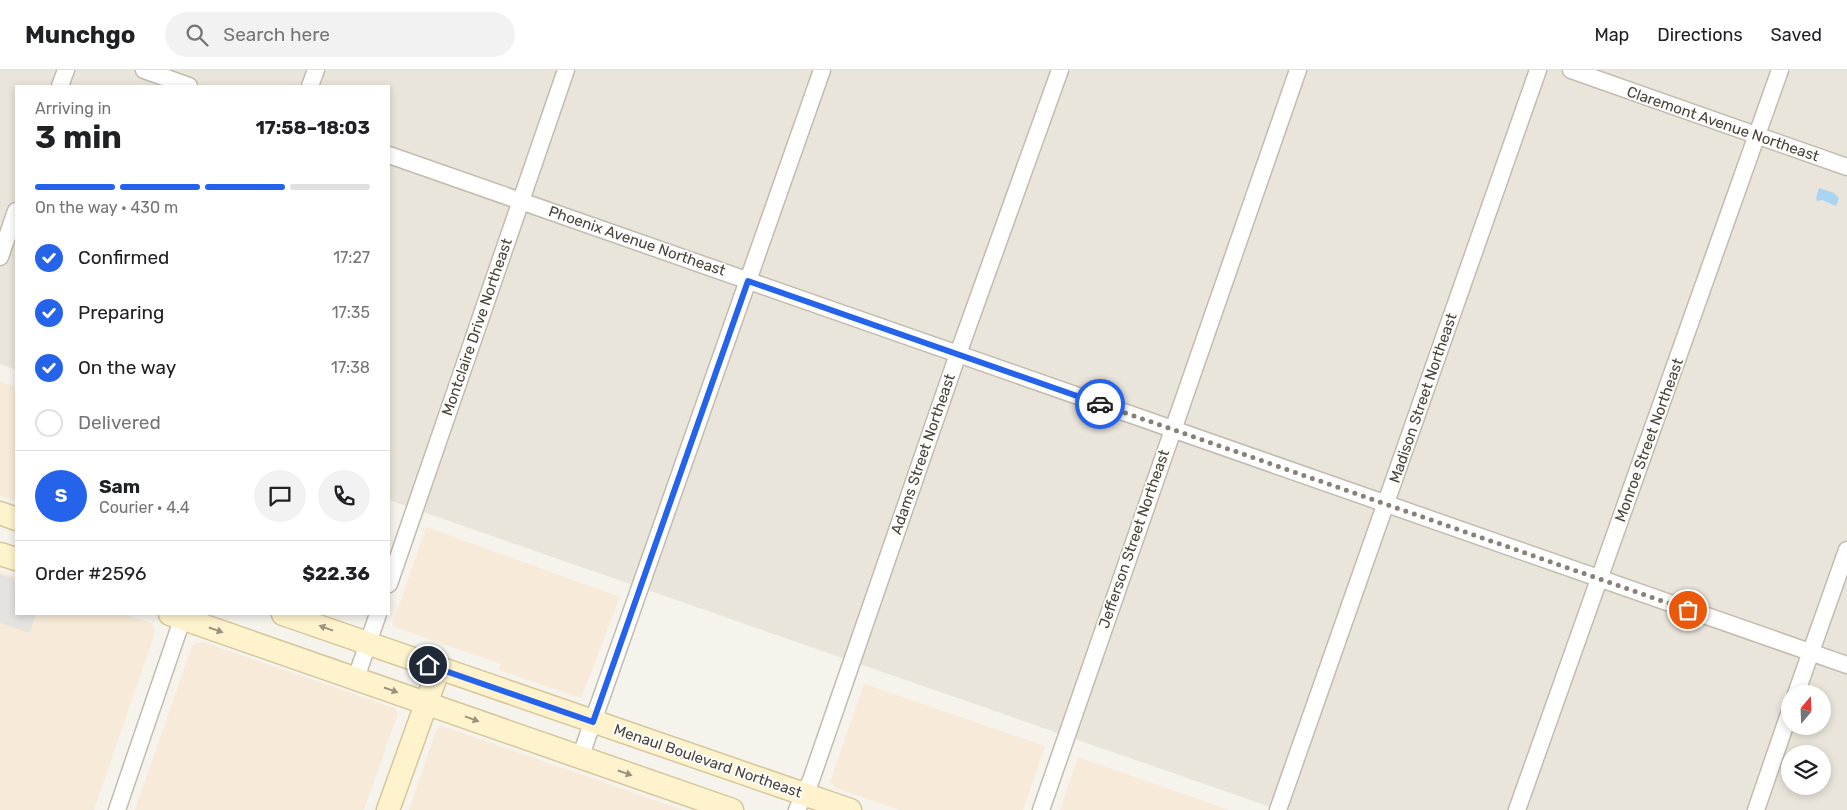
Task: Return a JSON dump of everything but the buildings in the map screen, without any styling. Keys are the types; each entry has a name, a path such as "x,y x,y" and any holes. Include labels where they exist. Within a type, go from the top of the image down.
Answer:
{"main road":[{"path":"0,514 15,519"},
{"path":"0,554 15,559"},
{"path":"179,615 580,758 732,810"},
{"name":"Menaul Boulevard Northeast","path":"286,615 593,722 801,802 850,810"},
{"path":"388,810 439,668"}],"street":[{"path":"60,85 66,70"},
{"path":"144,70 186,85"},
{"path":"310,85 316,70"},
{"name":"Montclaire Drive Northeast","path":"390,581 566,70"},
{"path":"580,758 822,70"},
{"name":"Adams Street Northeast","path":"801,802 1060,70"},
{"name":"Jefferson Street Northeast","path":"1040,810 1298,70"},
{"name":"Madison Street Northeast","path":"1278,810 1538,70"},
{"name":"Claremont Avenue Northeast","path":"1571,70 1847,167"},
{"name":"Monroe Street Northeast","path":"1517,810 1780,70"},
{"name":"Phoenix Avenue Northeast","path":"390,155 1847,665"},
{"path":"0,257 15,214"},
{"path":"1799,685 1847,550"},
{"path":"117,810 179,615"},
{"path":"356,678 378,615"},
{"path":"1756,810 1782,735"}],"shaded area":[{"path":"0,70 1847,70 1847,810 1279,810 390,500 390,85 15,85 15,370 0,364"},
{"path":"0,381 15,387 15,501 0,496"},
{"path":"426,527 620,597 581,698 499,670 501,664 392,626"},
{"path":"0,571 15,577 15,615 126,615 151,623 154,635 94,810 0,810"},
{"path":"0,574 15,580 15,615 36,615 30,633 0,623"},
{"path":"203,642 394,708 397,711 397,716 364,810 135,810 192,646"},
{"path":"864,684 1045,746 1023,810 900,810 836,788 830,782"},
{"path":"441,726 683,810 409,810 436,731"},
{"path":"1078,757 1229,810 1060,810"}],"water":[{"path":"1819,188 1834,193 1839,198 1836,206 1822,200 1817,201"}],"way so far":[{"path":"1100,404 1688,610"}],"route":[{"path":"428,665 593,722 748,281 1100,404"}]}
